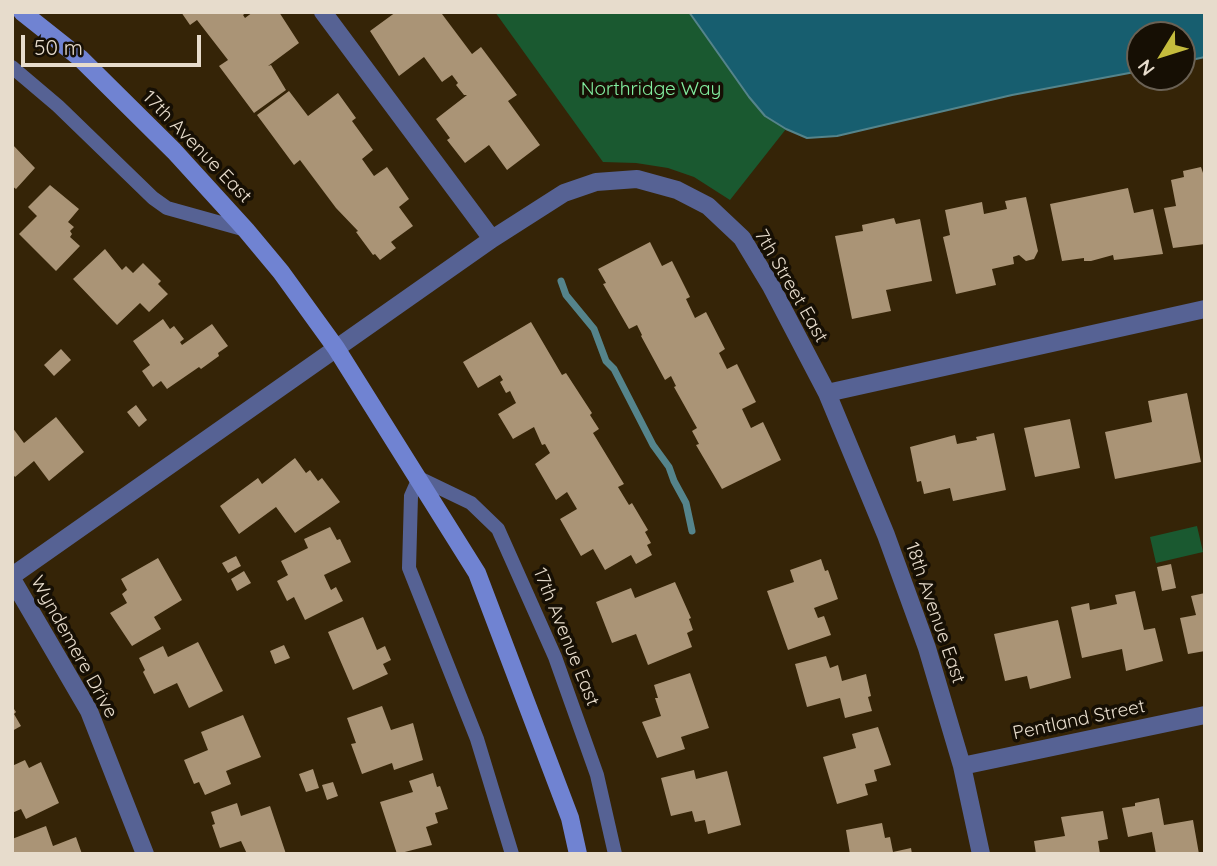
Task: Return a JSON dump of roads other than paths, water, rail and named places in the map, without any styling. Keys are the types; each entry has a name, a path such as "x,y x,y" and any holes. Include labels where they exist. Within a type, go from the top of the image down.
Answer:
{"street":[{"name":"17th Avenue East","path":"22,12 80,58 174,151 281,272 336,348 477,573 570,818 578,854"},
{"path":"323,12 492,239"},
{"name":"7th Street East","path":"12,577 492,239 564,193 596,182 637,179 677,190 708,206 742,238 771,286 827,393"},
{"path":"827,393 1205,309"},
{"name":"18th Avenue East","path":"827,393 891,548 926,648 962,766 981,854"},
{"name":"Wyndemere Drive","path":"12,577 89,711 145,854"},
{"name":"Pentland Street","path":"962,766 1205,715"}],"lane":[{"name":"17th Avenue East","path":"12,67 58,106 153,198 167,208 246,230"},
{"name":"17th Avenue East","path":"419,478 471,503 498,529 555,657 597,775 615,854"},
{"path":"419,478 411,496 409,568 477,738 512,854"}],"water":[{"path":"689,12 1205,12 1205,57 1196,59 1196,21 1126,21 1126,74 1012,95 837,136 807,138 786,129 765,116"}],"waterway":[{"path":"561,281 566,295 594,329 606,361 614,369 653,445 669,467 686,503 692,531"}],"park label":[{"name":"Northridge Way","path":"651,89"}]}
